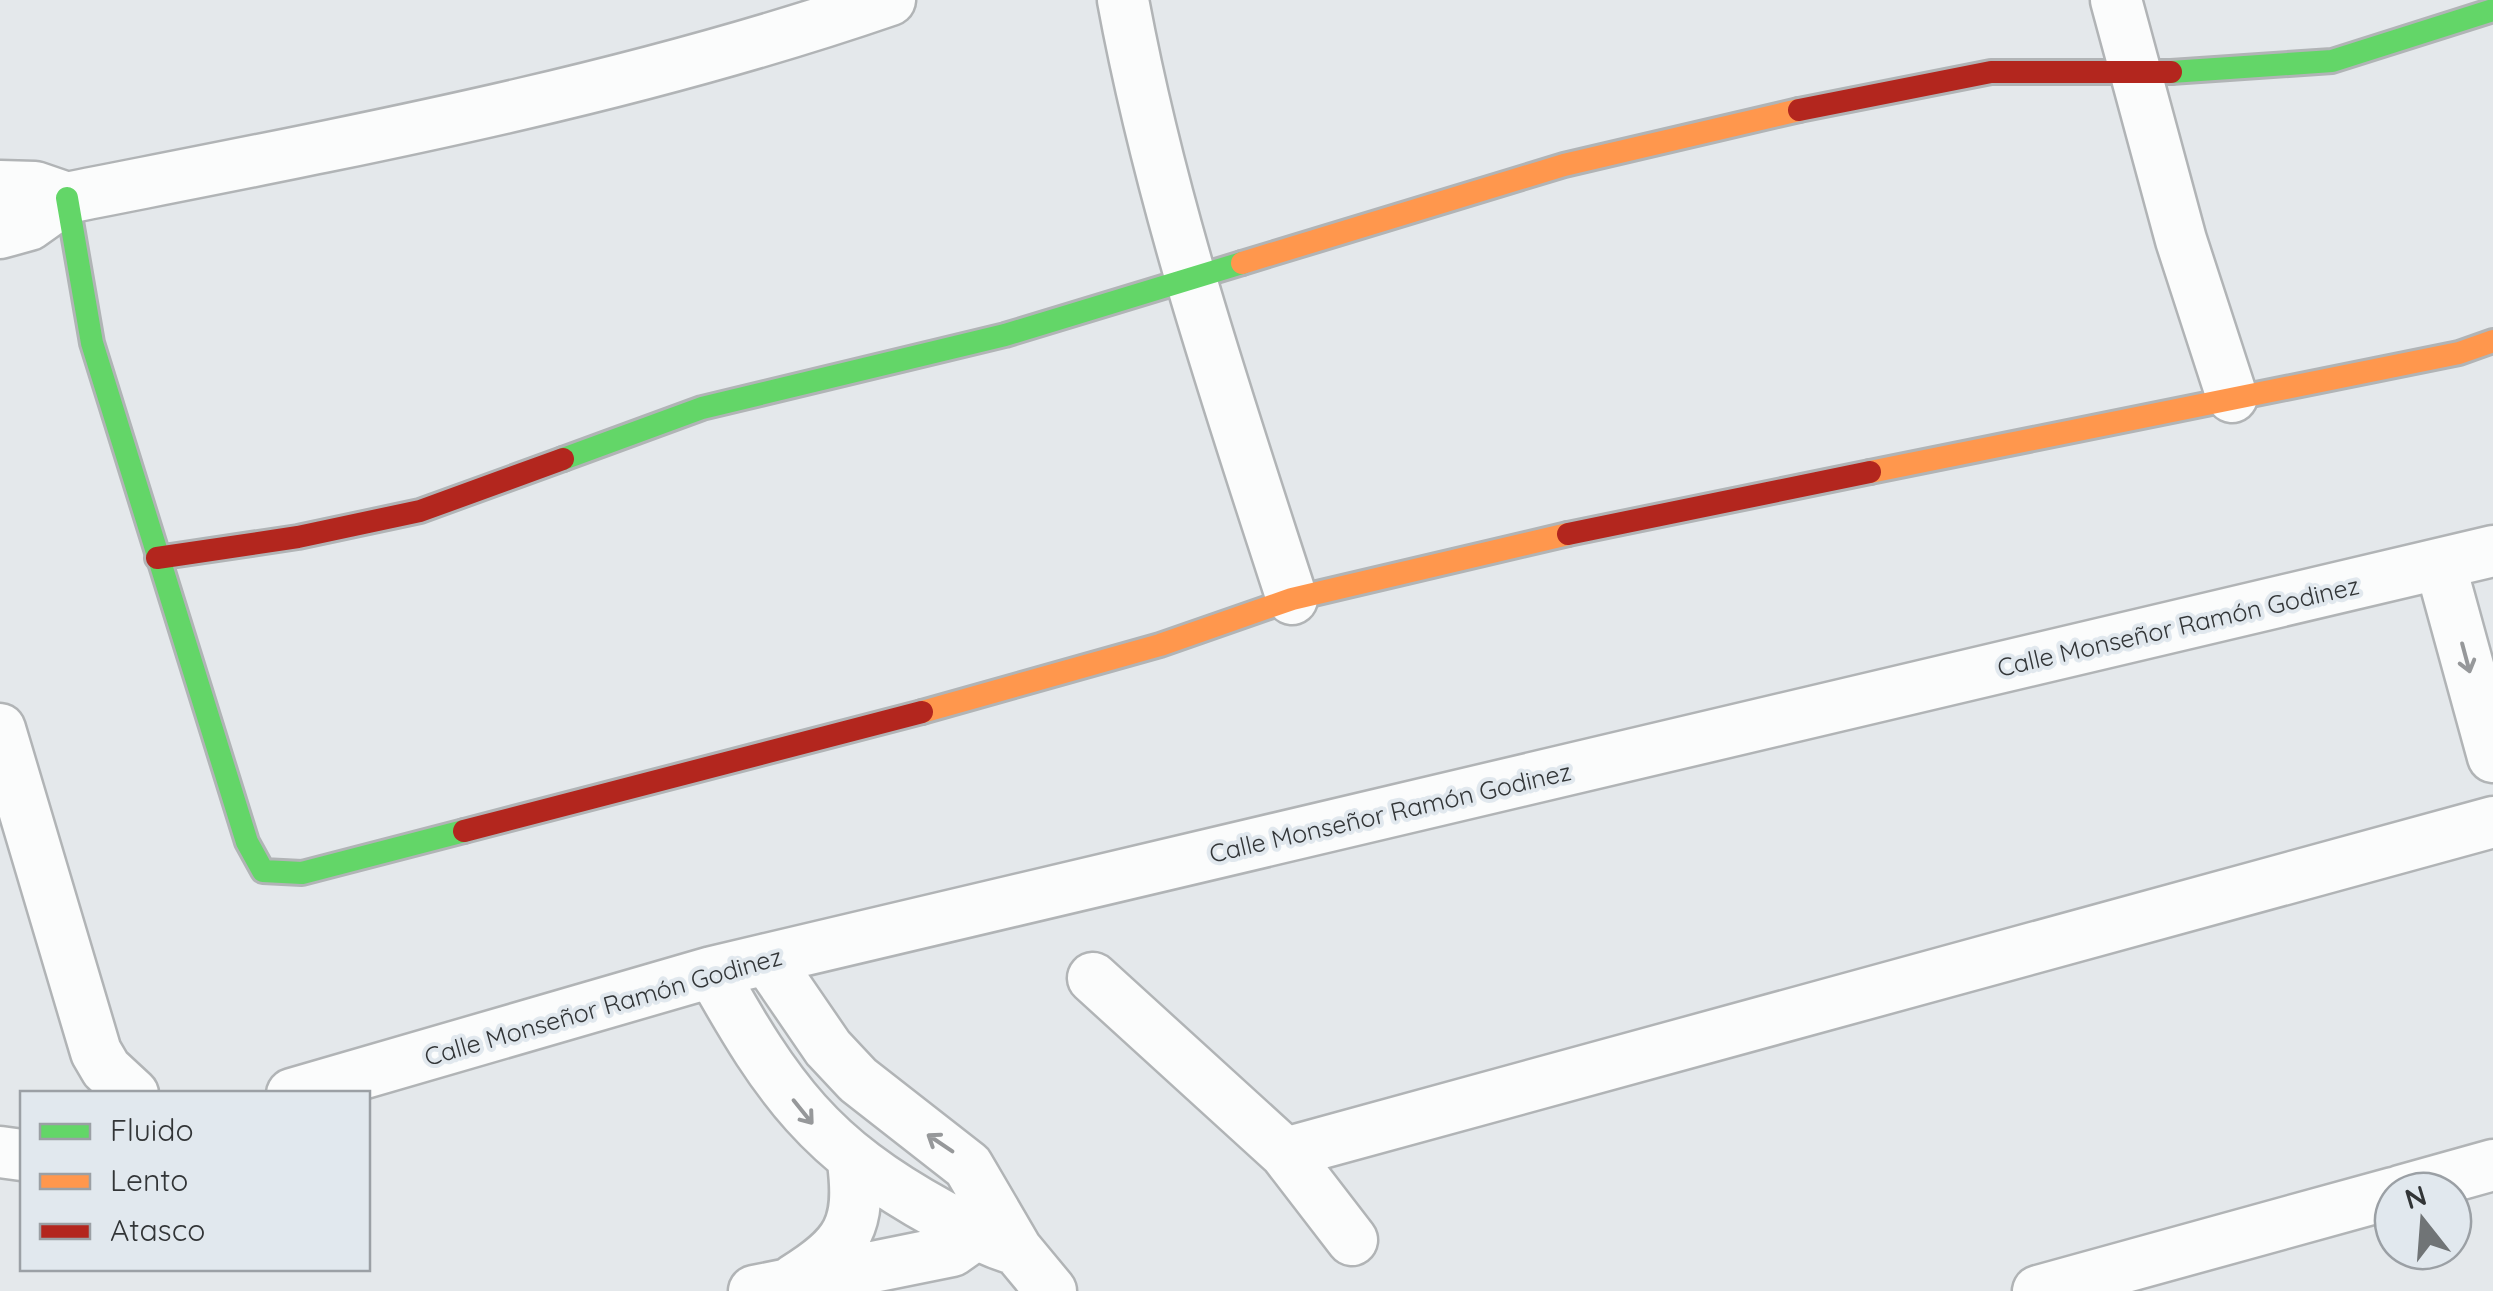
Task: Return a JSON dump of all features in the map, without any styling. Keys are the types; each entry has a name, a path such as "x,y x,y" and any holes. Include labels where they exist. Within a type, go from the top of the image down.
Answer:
{"street":[{"path":"0,233 29,226 67,198 528,102 759,45 890,0"},
{"path":"1123,0 1142,103 1188,278 1292,599"},
{"path":"2116,0 2181,240 2232,397"},
{"path":"157,558 298,536 420,511 702,408 1005,335 1564,165 1901,87 1990,72 2214,72 2332,61 2493,10"},
{"path":"0,186 35,187 67,198"},
{"path":"67,198 92,343 247,842 264,870 302,874 863,729 1160,645 1292,599 1566,534 2459,353 2493,342"},
{"name":"Calle Monseñor Ramón Godinez","path":"302,1091 712,972 2493,551"},
{"path":"2440,564 2493,756"},
{"path":"0,729 96,1052 106,1069 130,1091"},
{"path":"1285,1153 2493,822"},
{"path":"767,959 812,1026 858,1080 968,1166 998,1235"},
{"path":"712,972 763,1058 821,1134 853,1162 998,1235 1051,1291"},
{"path":"1093,978 1285,1153 1352,1240"},
{"path":"763,1058 812,1026"},
{"path":"773,1286 826,1259 852,1228 858,1196 853,1162"},
{"path":"2038,1291 2373,1198"},
{"path":"773,1286 862,1271 998,1235"}],"traffic: fast":[{"path":"2171,72 2332,61 2493,10"},
{"path":"67,198 92,343 247,842 263,871 302,873 464,831"},
{"path":"563,459 702,408 1005,335 1242,263"}],"traffic: slow":[{"path":"1242,263 1564,165 1799,110"},
{"path":"1870,472 2459,353 2493,341"},
{"path":"922,712 1160,645 1292,599 1568,534"}],"traffic: jam":[{"path":"1799,110 1991,72 2171,72"},
{"path":"157,558 298,537 420,511 563,459"},
{"path":"1568,534 1870,472"},
{"path":"464,831 922,712"}]}
